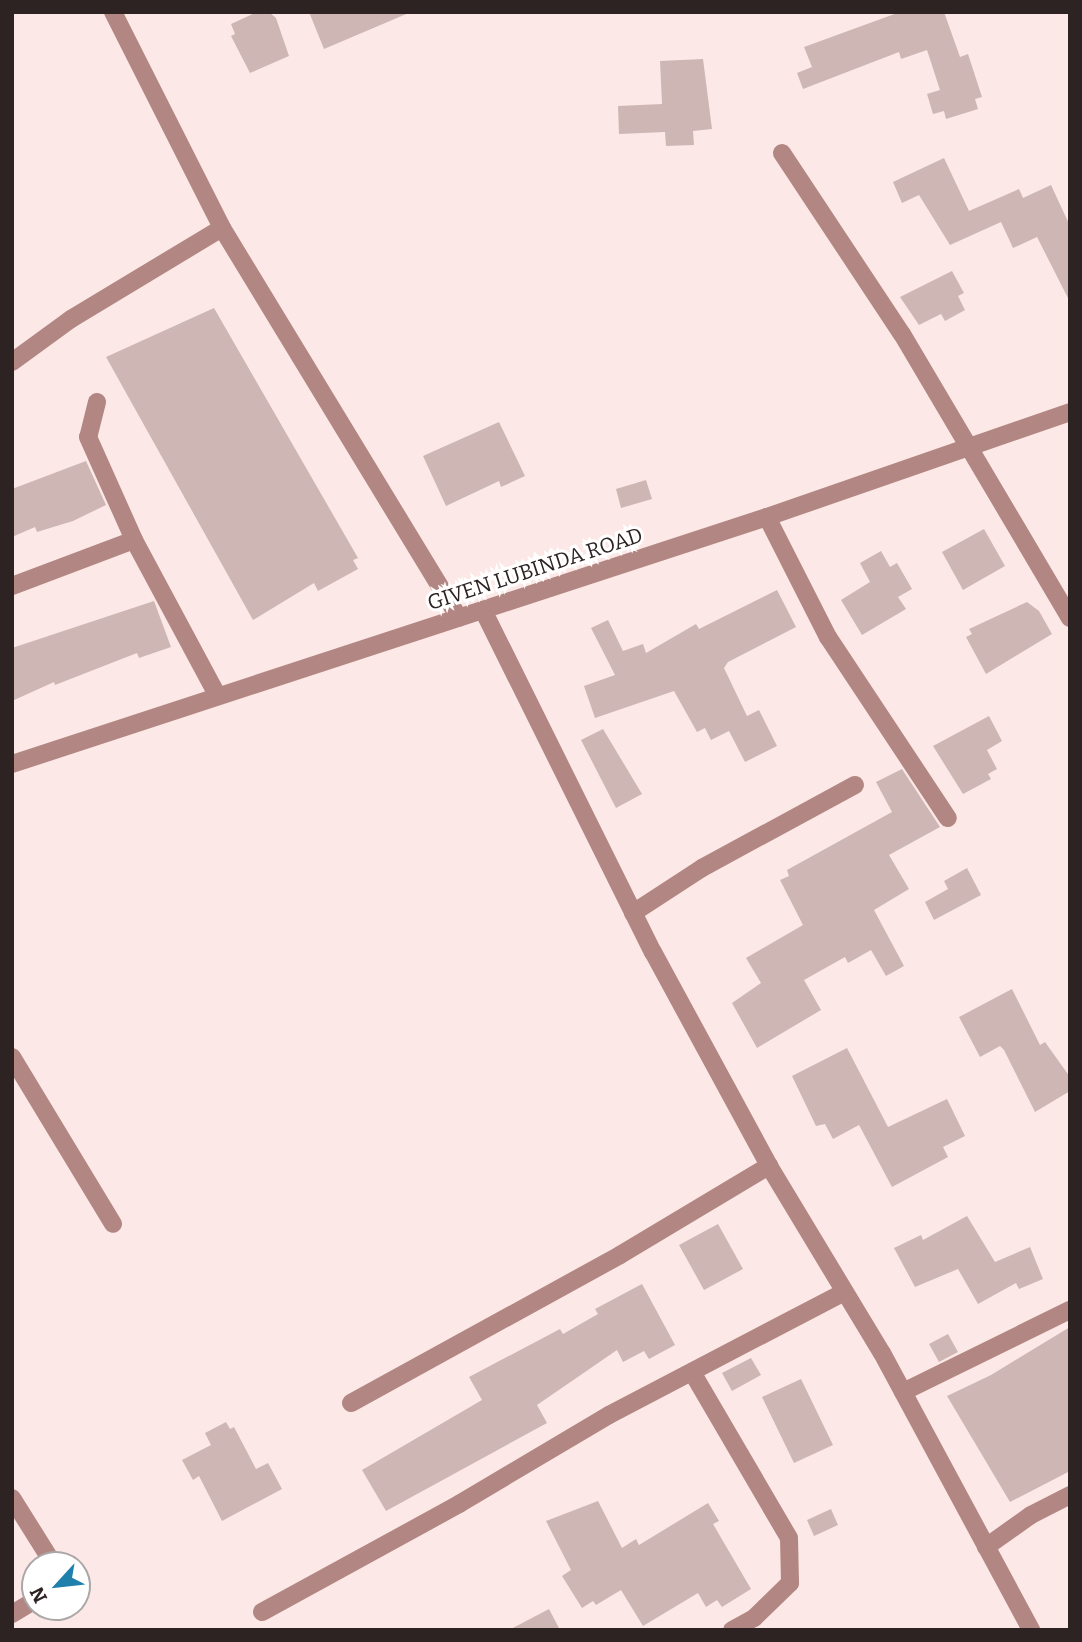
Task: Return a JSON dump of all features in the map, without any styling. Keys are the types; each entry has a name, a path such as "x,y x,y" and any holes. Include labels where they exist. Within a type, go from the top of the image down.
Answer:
{"street":[{"path":"113,12 222,228 459,618"},
{"path":"782,153 902,334 1070,618"},
{"path":"12,362 71,319 222,228"},
{"path":"97,402 88,436 134,540 217,695"},
{"name":"GIVEN LUBINDA ROAD","path":"12,764 767,517 1070,412"},
{"path":"767,517 828,636 948,818"},
{"path":"12,586 134,540"},
{"path":"483,610 633,913 769,1166 903,1392 1031,1630"},
{"path":"633,913 702,869 855,785"},
{"path":"12,1057 113,1224"},
{"path":"351,1403 620,1255 769,1166"},
{"path":"261,1612 692,1372 842,1293"},
{"path":"903,1392 1070,1310"},
{"path":"692,1372 789,1538 790,1583 754,1618 732,1630"},
{"path":"986,1547 1031,1515 1070,1495"},
{"path":"12,1498 45,1551"}],"building":[{"path":"257,12 269,12 276,18 289,56 250,73 231,36 235,34 231,24"},
{"path":"309,12 411,12 324,49"},
{"path":"900,12 944,12 960,57 968,54 982,97 975,99 978,109 946,119 944,111 933,114 927,94 940,90 927,50 901,59 899,52 803,89 797,73 812,67 804,47"},
{"path":"703,59 712,129 693,131 694,145 666,146 665,132 619,134 618,106 662,104 660,61"},
{"path":"944,158 969,211 1019,189 1023,198 1051,185 1070,226 1070,302 1037,237 1013,248 1001,222 950,245 919,195 902,203 893,182"},
{"path":"952,271 964,293 958,296 965,310 945,321 941,314 919,325 900,297"},
{"path":"214,308 358,558 353,560 358,569 318,591 314,583 253,620 106,357"},
{"path":"499,422 525,476 501,487 499,481 446,506 423,456"},
{"path":"86,461 106,505 73,521 37,532 35,527 12,537 12,489"},
{"path":"646,480 652,499 621,508 616,489"},
{"path":"984,529 1005,566 963,590 942,552"},
{"path":"881,551 890,567 897,563 912,589 898,597 906,609 862,635 841,600 870,582 860,563"},
{"path":"777,590 796,627 728,662 724,668 747,716 759,710 777,746 745,762 729,731 711,740 705,728 697,732 674,691 595,718 584,686 615,675 591,628 608,620 623,651 643,644 646,653 696,624 699,629"},
{"path":"154,601 171,647 139,658 137,653 55,685 54,682 12,701 12,648"},
{"path":"1027,602 1039,611 1052,634 986,674 966,637 972,634 969,629"},
{"path":"989,716 1002,741 987,750 997,769 988,774 991,779 963,794 933,746"},
{"path":"603,729 642,794 616,808 581,740"},
{"path":"902,769 940,827 889,855 909,889 874,910 904,966 886,976 871,950 848,963 845,957 804,980 821,1010 757,1048 732,1003 761,983 746,958 803,925 780,880 789,876 787,870 892,812 876,782"},
{"path":"967,868 981,895 934,920 925,902 948,889 944,881"},
{"path":"1012,989 1040,1045 1045,1042 1070,1077 1070,1091 1035,1112 1004,1050 1000,1046 980,1057 959,1017"},
{"path":"847,1048 888,1127 947,1099 965,1136 943,1147 948,1157 892,1187 859,1125 833,1139 825,1124 816,1126 792,1076"},
{"path":"967,1216 995,1262 1030,1247 1043,1279 1019,1289 1016,1283 978,1304 958,1269 915,1287 894,1248 921,1235 923,1240"},
{"path":"718,1224 743,1269 704,1290 679,1245"},
{"path":"642,1284 675,1345 649,1359 644,1351 623,1362 617,1350 537,1405 547,1423 386,1511 362,1470 482,1400 469,1377 560,1329 563,1334 598,1314 595,1309"},
{"path":"1070,1327 1070,1471 1010,1502 947,1396 991,1375"},
{"path":"948,1334 958,1352 939,1362 929,1344"},
{"path":"751,1358 761,1375 732,1391 722,1373"},
{"path":"801,1379 833,1445 794,1463 762,1397"},
{"path":"226,1422 230,1429 234,1427 256,1469 268,1463 282,1489 222,1521 199,1476 193,1480 182,1460 211,1445 205,1433"},
{"path":"598,1501 622,1548 636,1539 639,1545 708,1503 719,1521 713,1524 751,1589 722,1607 717,1600 706,1607 698,1593 643,1626 621,1590 596,1605 593,1601 582,1608 562,1576 571,1570 546,1521"},
{"path":"831,1509 838,1525 814,1536 807,1520"},
{"path":"549,1609 560,1630 509,1630"}]}
